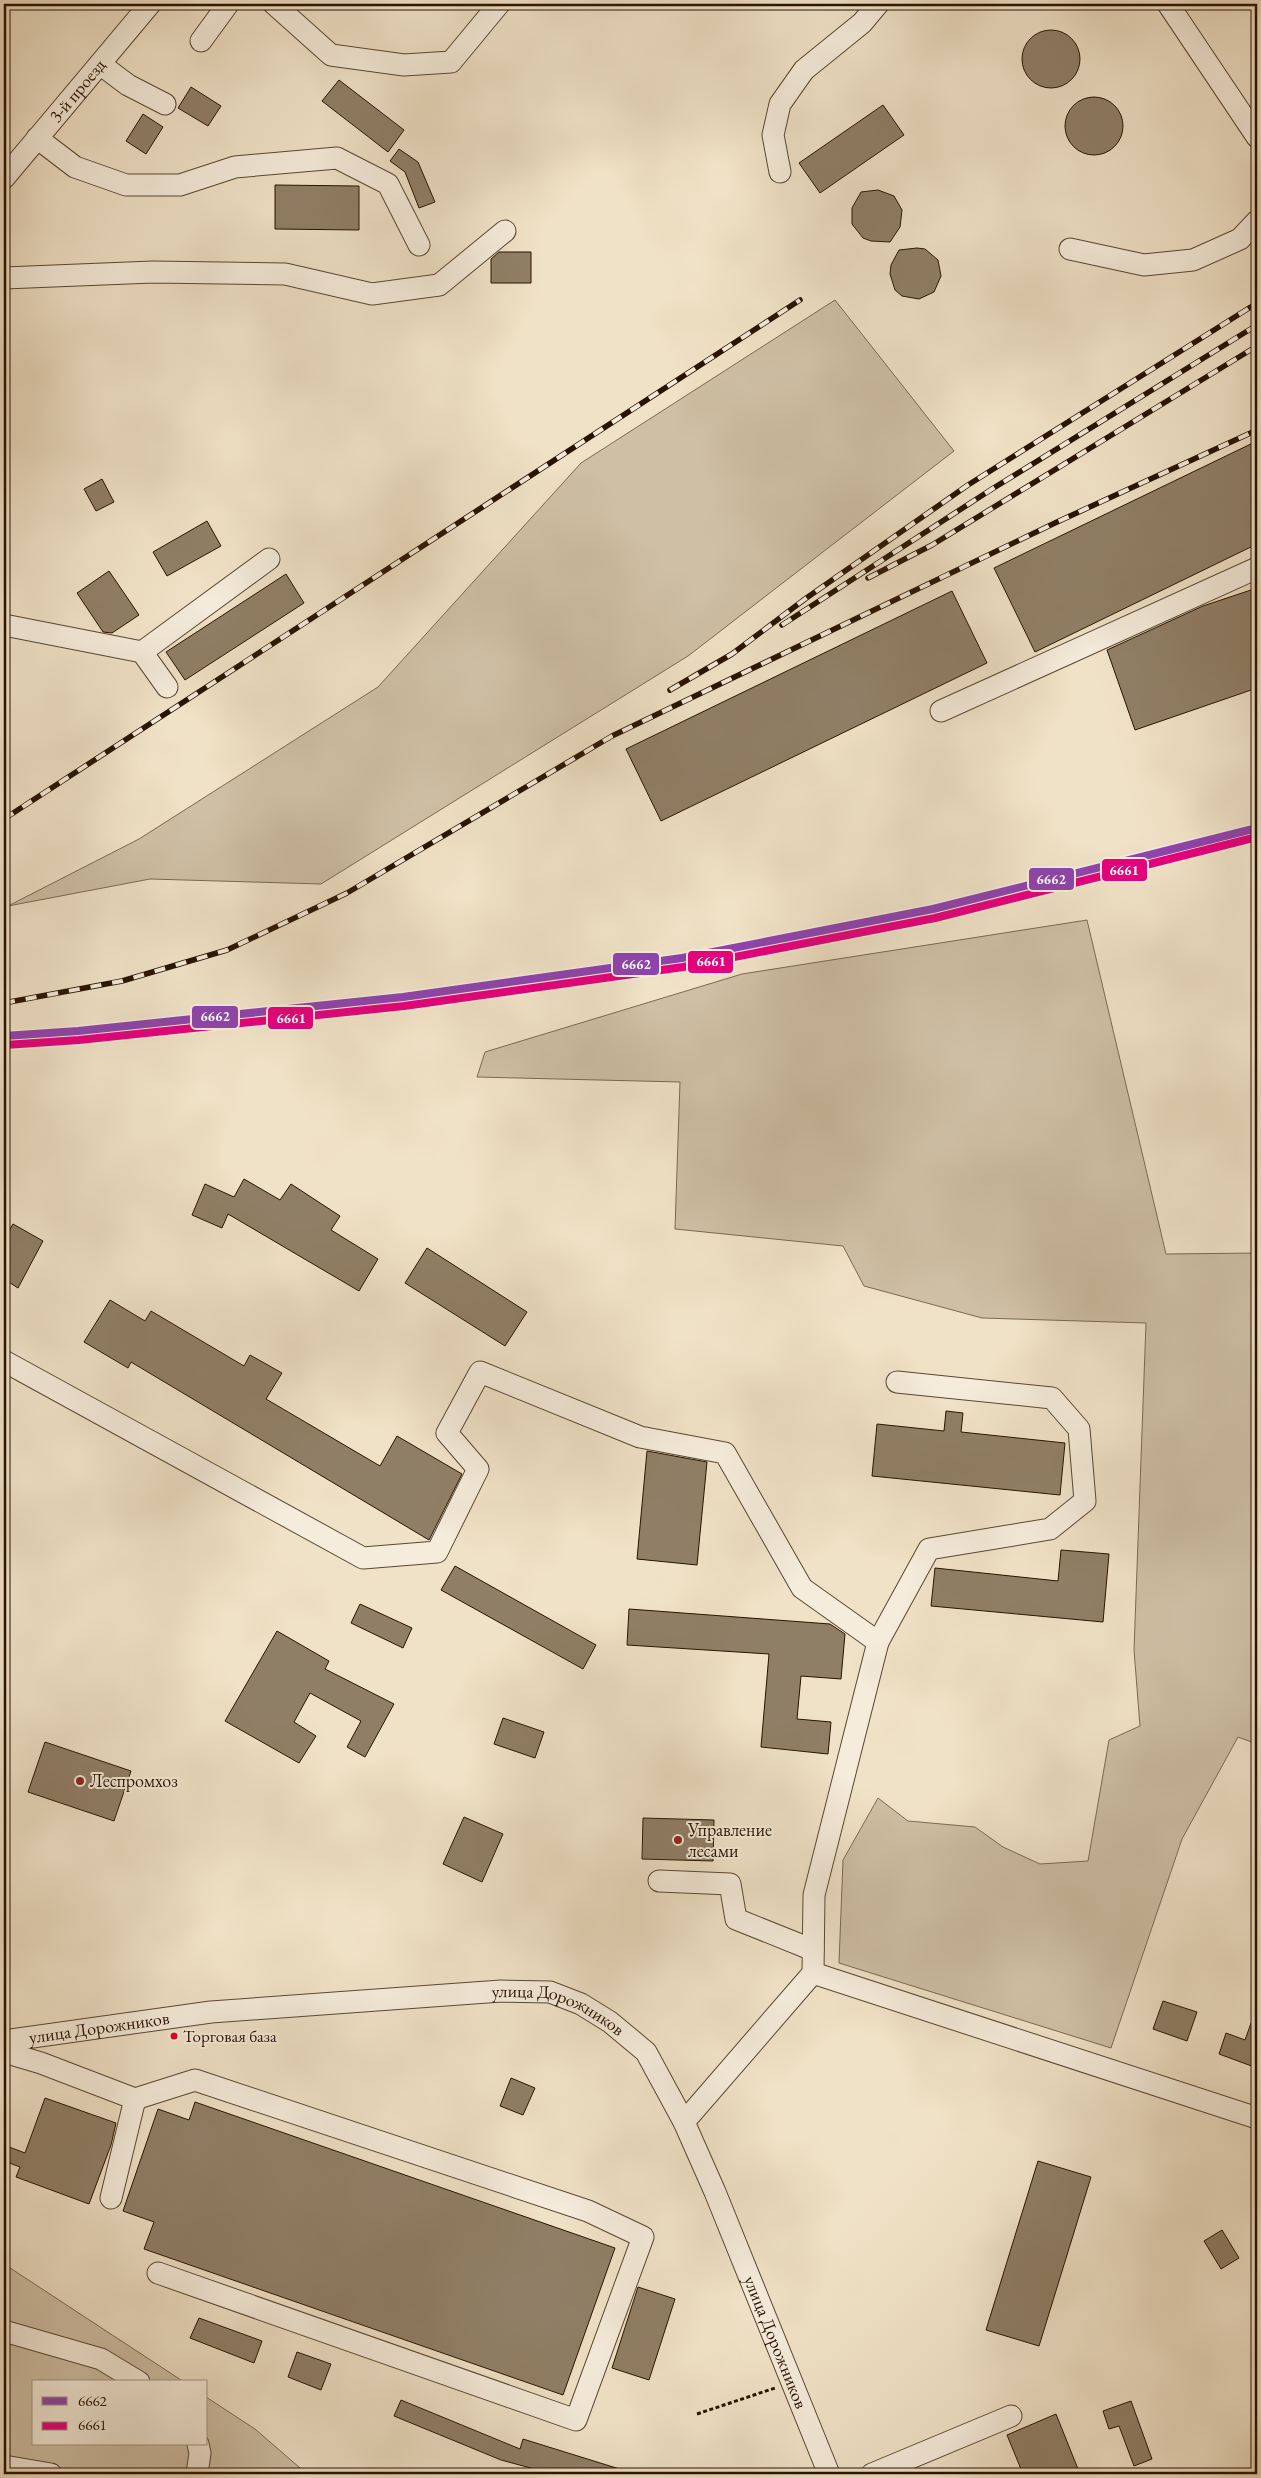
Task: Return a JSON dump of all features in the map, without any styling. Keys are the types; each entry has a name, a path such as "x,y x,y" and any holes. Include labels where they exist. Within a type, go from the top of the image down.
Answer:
{"street":[{"name":"3-й проезд","path":"4,178 150,4"},
{"path":"201,41 228,4"},
{"path":"274,4 331,55 404,65 451,62 499,4"},
{"path":"780,172 773,135 780,104 804,70 862,23 878,4"},
{"path":"1168,4 1257,137"},
{"path":"100,64 128,85 165,104"},
{"path":"37,138 75,167 126,185 180,185 235,167 337,158 388,184 419,245"},
{"path":"1070,249 1144,265 1193,260 1240,239 1257,221"},
{"path":"4,278 153,272 284,274 372,294 439,285 505,231"},
{"path":"142,652 269,560"},
{"path":"941,710 1257,568"},
{"path":"4,625 142,652 167,687"},
{"path":"4,1361 363,1558 437,1552 478,1469 448,1433 480,1372 640,1437 725,1453 802,1588 878,1642"},
{"path":"684,2122 813,1973 814,1896 878,1642 929,1549 1050,1529 1085,1501 1079,1429 1052,1398 897,1382"},
{"path":"660,1881 730,1884 736,1918 813,1950"},
{"path":"813,1973 1257,2118"},
{"name":"улица Дорожников","path":"4,2041 211,2012 500,1991 550,1992 581,2004 610,2022 646,2052 684,2122 715,2192 829,2474"},
{"path":"4,2052 41,2063 135,2099 195,2080 588,2211 642,2238 576,2420 158,2274"},
{"path":"111,2198 135,2099"},
{"path":"4,2331 101,2359 136,2380"},
{"path":"872,2474 1011,2416"},
{"path":"197,2474 200,2453 198,2446"},
{"path":"4,2466 51,2474"}],"path":[{"path":"697,2414 792,2382"}],"shaded area":[{"path":"835,300 954,451 688,656 321,884 150,879 8,906 139,839 378,687 581,463"},
{"path":"1087,920 1166,1254 1257,1253 1257,1744 1238,1737 1182,1839 1111,2048 839,1963 843,1860 878,1798 908,1821 975,1827 1003,1847 1040,1864 1088,1861 1109,1740 1140,1726 1134,1650 1146,1323 982,1318 864,1286 843,1246 675,1229 680,1082 477,1077 485,1052 742,974"},
{"path":"4,2264 181,2380 32,2380 32,2446 208,2446 208,2398 255,2429 307,2474 4,2474"}],"building":[{"path":"1051,30 1062,32 1075,43 1080,59 1078,70 1067,83 1051,88 1040,86 1027,75 1022,59 1024,48 1035,35"},
{"path":"339,80 404,130 388,152 322,101"},
{"path":"191,87 221,106 208,126 178,108"},
{"path":"1094,97 1105,99 1118,110 1123,126 1121,137 1110,150 1094,155 1083,153 1070,142 1065,126 1067,115 1078,102"},
{"path":"883,105 904,135 820,193 799,163"},
{"path":"143,114 163,127 146,154 126,141"},
{"path":"399,149 418,162 435,202 419,208 405,172 390,161"},
{"path":"275,185 359,186 359,230 275,229"},
{"path":"878,190 894,196 902,210 900,227 890,242 871,241 863,238 852,224 852,208 861,192"},
{"path":"925,249 938,260 941,276 934,292 919,299 902,296 895,290 890,274 891,265 899,250"},
{"path":"499,252 531,252 531,283 491,283 491,259"},
{"path":"1257,441 1257,544 1035,652 994,568"},
{"path":"102,479 114,502 96,511 84,489"},
{"path":"207,521 221,546 167,576 153,552"},
{"path":"109,571 139,615 112,633 103,632 77,593"},
{"path":"286,574 304,603 185,680 166,652"},
{"path":"1257,588 1257,688 1135,730 1107,650 1203,606"},
{"path":"952,591 987,663 661,821 626,749"},
{"path":"244,1179 280,1200 291,1184 340,1216 331,1230 378,1259 359,1291 228,1214 222,1228 192,1215 205,1184 234,1197"},
{"path":"13,1224 43,1241 18,1288 4,1279 4,1240"},
{"path":"427,1248 527,1312 505,1346 405,1283"},
{"path":"110,1300 145,1321 151,1311 244,1366 250,1355 282,1373 266,1399 380,1466 397,1436 462,1474 429,1540 131,1362 128,1368 84,1342"},
{"path":"946,1411 963,1413 961,1432 1065,1443 1060,1495 872,1476 877,1424 944,1431"},
{"path":"647,1451 707,1462 697,1565 637,1559"},
{"path":"1061,1550 1109,1554 1103,1622 931,1606 935,1568 1058,1581"},
{"path":"455,1566 596,1645 583,1669 441,1590"},
{"path":"360,1604 412,1628 403,1648 351,1623"},
{"path":"629,1609 830,1624 845,1634 841,1679 801,1676 797,1719 831,1722 828,1754 761,1747 769,1654 627,1645"},
{"path":"277,1631 329,1661 325,1669 394,1704 365,1757 347,1747 361,1721 310,1693 294,1722 316,1736 299,1763 225,1721"},
{"path":"503,1718 544,1732 535,1758 494,1744"},
{"name":"Леспромхоз","path":"45,1742 131,1771 114,1821 28,1792"},
{"path":"464,1817 503,1834 482,1882 443,1864"},
{"name":"Управление лесами","path":"643,1818 714,1820 713,1861 642,1859"},
{"path":"1163,2001 1197,2012 1187,2041 1153,2029"},
{"path":"1255,2012 1257,2013 1257,2068 1219,2054 1226,2033 1245,2040"},
{"path":"511,2078 535,2088 523,2115 500,2106"},
{"path":"45,2098 116,2123 111,2145 89,2204 16,2177 20,2167 4,2161 4,2145 25,2153"},
{"path":"195,2102 615,2248 563,2395 144,2249 154,2222 123,2211 158,2109 189,2120"},
{"path":"1038,2161 1091,2177 1039,2346 986,2330"},
{"path":"1222,2230 1239,2258 1221,2269 1204,2241"},
{"path":"638,2287 675,2299 649,2380 612,2368"},
{"path":"199,2318 262,2341 254,2363 190,2338"},
{"path":"297,2352 331,2364 321,2390 288,2377"},
{"path":"401,2400 520,2449 523,2439 626,2471 626,2474 553,2474 501,2460 394,2416"},
{"path":"1131,2401 1152,2459 1134,2466 1119,2426 1109,2429 1103,2411"},
{"path":"1056,2414 1080,2474 1023,2474 1007,2435"}],"railway":[{"path":"4,819 800,300"},
{"path":"670,690 732,654 805,599 968,485 1257,303"},
{"path":"782,625 992,489 1257,325"},
{"path":"868,578 932,545 1257,346"},
{"path":"4,1003 122,981 227,950 347,893 612,736 1057,522 1257,430"}],"transit line":[{"name":"6662","path":"4,1036 78,1031 403,997 682,958 933,909 1257,828"},
{"name":"6661","path":"5,1045 79,1040 404,1006 683,967 935,918 1257,837"}],"place":[{"name":"Леспромхоз","path":"80,1781"},
{"name":"Управление лесами","path":"678,1840"},
{"name":"Торговая база","path":"174,2036"}]}
